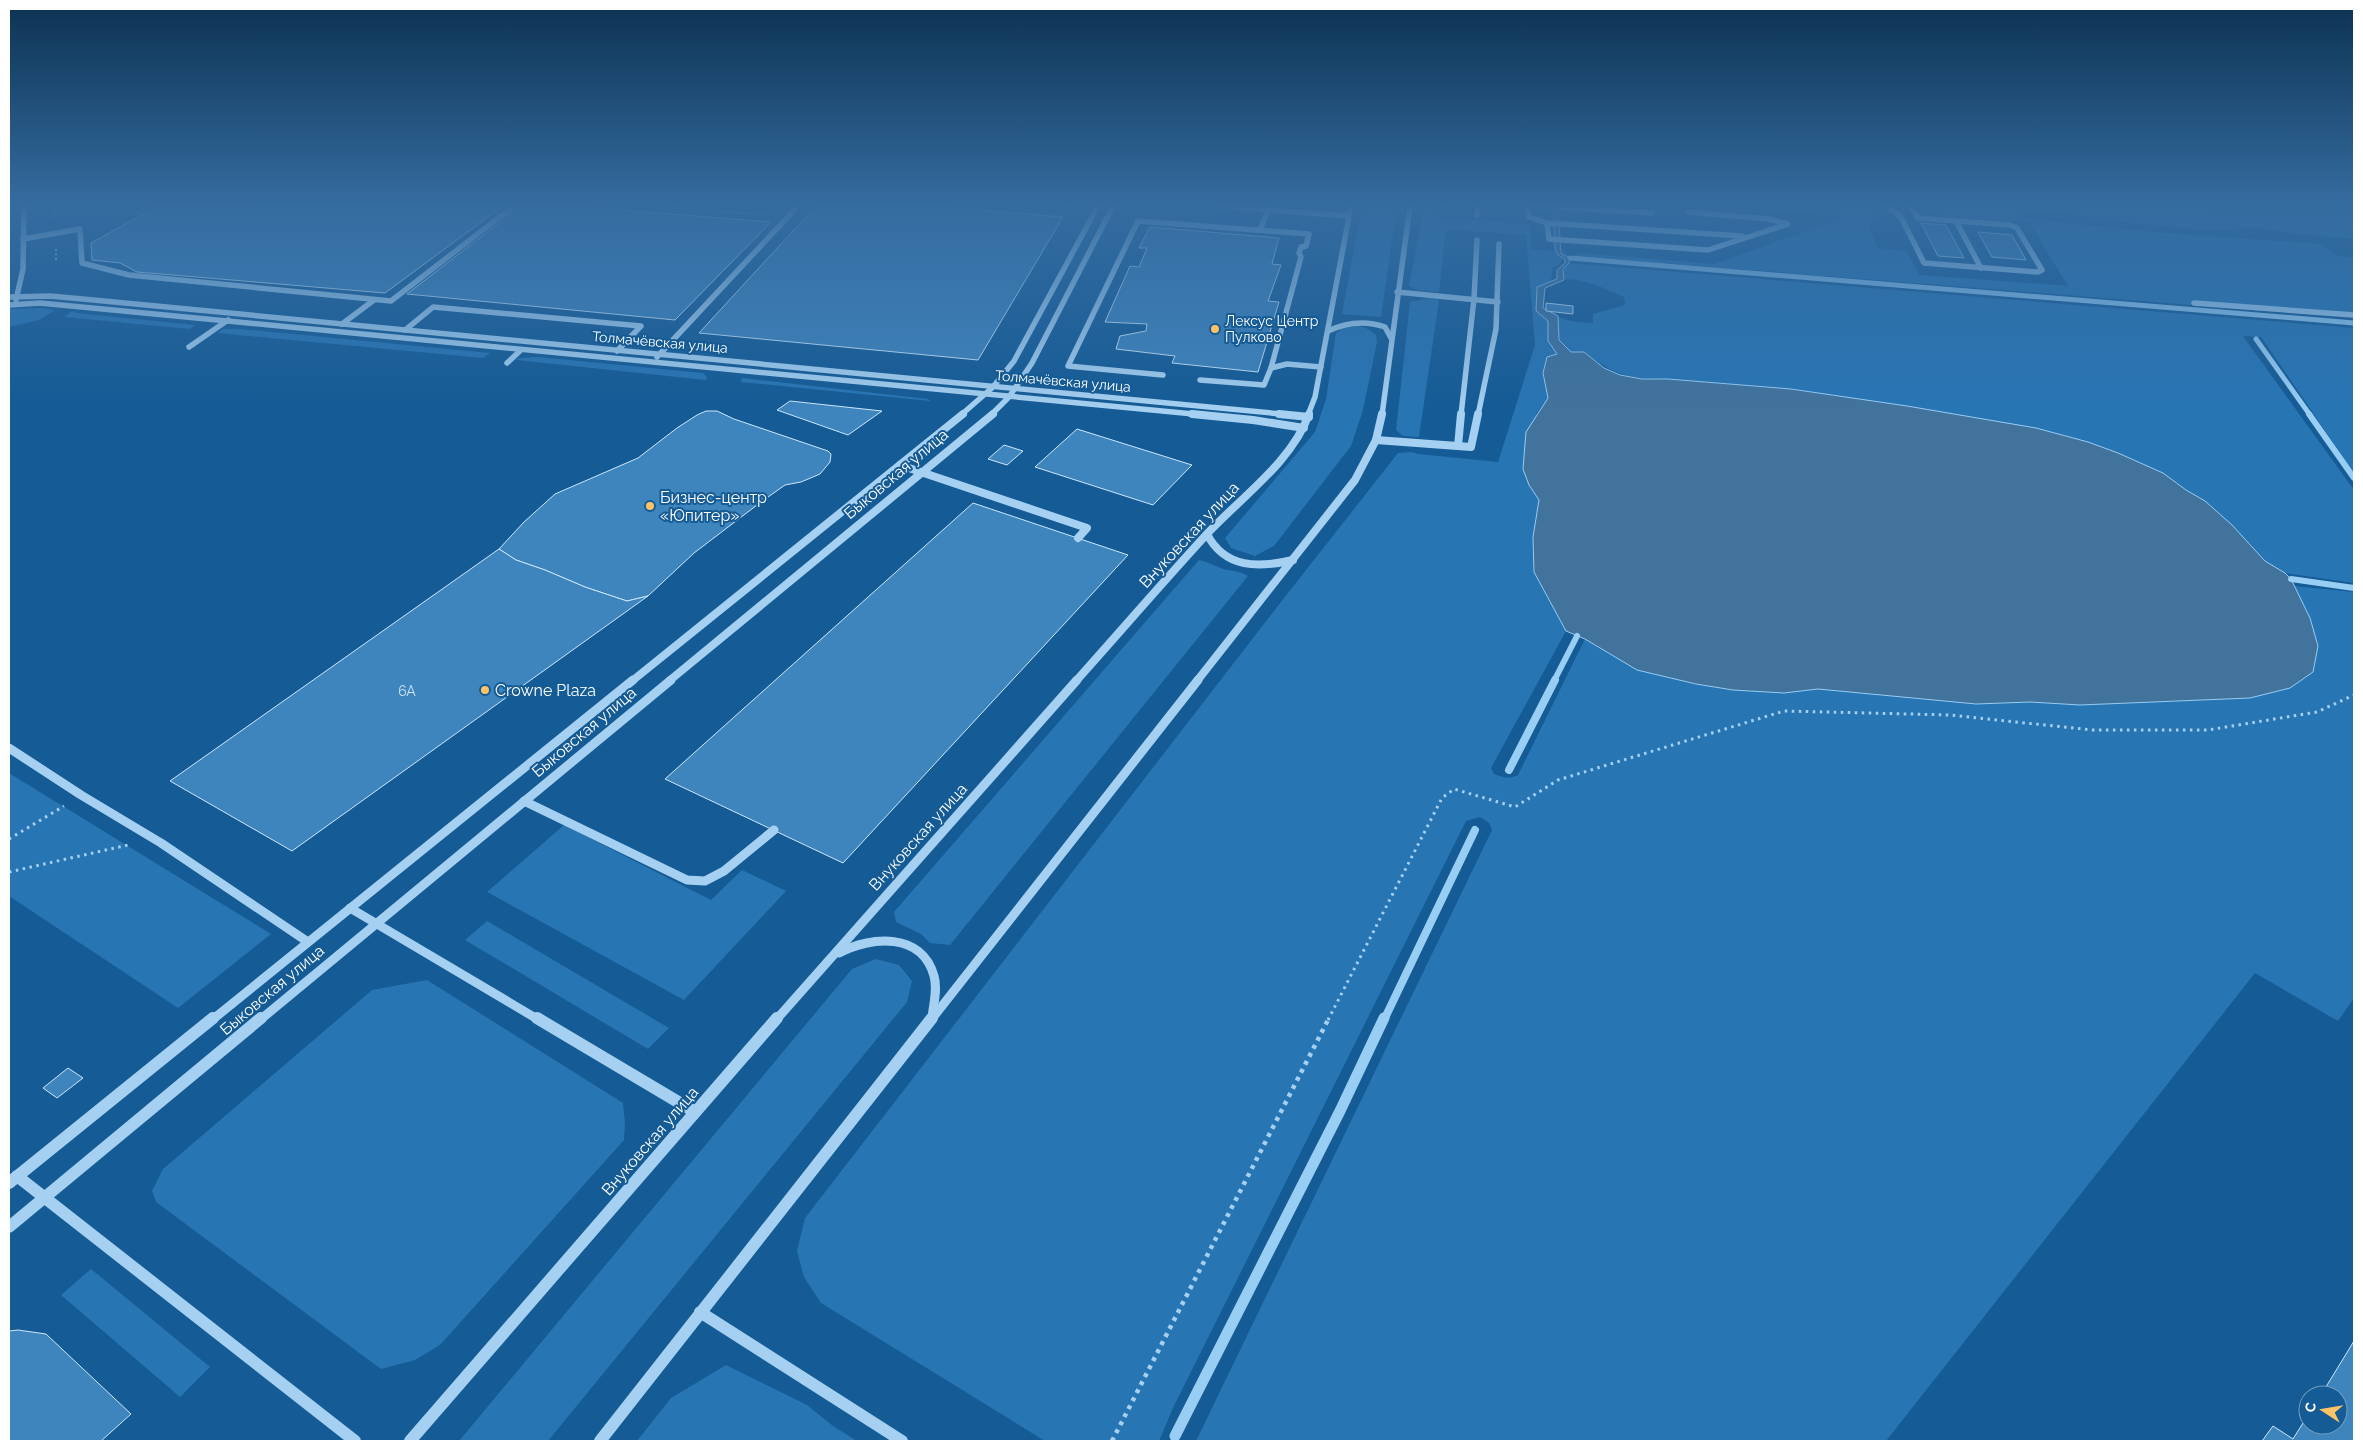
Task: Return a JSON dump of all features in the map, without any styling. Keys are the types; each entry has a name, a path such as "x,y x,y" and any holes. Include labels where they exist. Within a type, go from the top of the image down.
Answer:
{"street":[{"path":"11,305 19,295 21,274"},
{"path":"124,274 391,301 426,274"},
{"path":"652,362 735,274"},
{"name":"Быковская улица","path":"13,1180 985,395 1014,361 1061,274"},
{"name":"Быковская улица","path":"9,1227 994,413 1009,397 1032,363 1078,274"},
{"path":"1113,274 1068,366 1163,375"},
{"path":"1200,380 1264,385 1297,274"},
{"name":"Внуковская улица","path":"410,1441 829,959 1208,534 1286,454 1304,428 1309,417 1321,367 1339,274"},
{"path":"600,1441 1355,480 1376,440 1382,414 1400,274"},
{"path":"1458,446 1475,274"},
{"path":"1376,440 1471,447 1496,329 1498,274"},
{"path":"1397,292 1498,302"},
{"name":"Толмачёвская улица","path":"9,297 19,295 50,296 1309,417"},
{"path":"342,324 374,300"},
{"name":"Толмачёвская улица","path":"11,305 40,303 1253,420 1304,428"},
{"path":"2194,303 2354,315"},
{"path":"405,330 434,308 641,326 618,351"},
{"path":"189,347 238,314"},
{"path":"1328,331 1345,324 1367,322 1385,327 1391,338"},
{"path":"507,363 521,350"},
{"path":"732,370 738,362"},
{"path":"1270,368 1287,364 1321,367"},
{"path":"900,465 1087,528 1078,538"},
{"path":"1208,534 1211,544 1219,553 1231,560 1246,564 1270,565 1293,560"},
{"path":"9,748 81,796 155,839 308,942"},
{"path":"524,801 687,880 705,881 724,872 774,830"},
{"path":"350,908 695,1112"},
{"path":"829,959 849,947 871,940 893,940 912,946 926,959 934,976 932,1019"},
{"path":"13,1180 44,1198 355,1441"},
{"path":"700,1312 902,1441"}],"path":[{"path":"1112,1441 1442,798 1454,788 1515,807 1558,780 1784,711 1950,716 2092,730 2208,730 2317,712 2354,694"},
{"path":"9,839 81,796"},
{"path":"9,872 155,839"}],"shaded area":[{"path":"1349,274 1387,274 1381,317 1342,314"},
{"path":"1411,274 1441,274 1439,292 1417,290 1409,286"},
{"path":"1529,274 1552,274 1551,279 1555,282 1541,287 1539,308 1552,315 1572,321 1593,323 1593,314 1625,305 1624,297 1585,282 1561,279 1561,274 1696,274 2354,328 2354,473 2261,337 2243,336 2354,490 2354,583 2285,573 2265,561 2232,525 2205,501 2163,473 2088,442 2036,428 1668,379 1632,377 1614,371 1584,352 1543,373 1548,398 1536,414 1529,485 1539,500 1533,537 1534,572 1566,631 1491,768 1494,774 1501,776 1518,775 1585,639 1637,670 1696,684 1733,690 1784,693 1818,689 1976,704 2030,702 2080,705 2250,698 2310,618 2293,586 2354,592 2354,998 2338,1021 2255,973 1886,1441 1196,1441 1492,830 1489,823 1480,817 1466,821 1173,1408 1159,1441 1045,1441 821,1303 804,1277 797,1251 805,1218 1398,453 1411,452 1498,462 1535,345"},
{"path":"1557,274 1563,274 1564,280 1545,288 1543,308 1558,316 1559,340 1571,352 1584,352 1604,368 1620,375 1642,379 1668,379 1791,389 2036,428 2088,442 2163,473 2205,501 2232,525 2265,561 2285,573 2291,579 2310,618 2318,646 2313,672 2290,688 2250,698 2080,705 2030,702 1976,704 1818,689 1784,693 1733,690 1696,684 1637,670 1585,639 1566,631 1534,572 1533,537 1539,500 1529,485 1523,469 1526,432 1548,398 1543,373 1547,357 1557,354 1548,341 1548,321 1536,311 1537,287 1557,279"},
{"path":"1797,274 1919,274 2068,286 2060,274 2354,274 2354,318"},
{"path":"1429,298 1439,300 1419,437 1403,436 1396,430 1410,302"},
{"path":"41,308 55,310 39,320 9,327 9,309"},
{"path":"72,311 195,325 190,329 64,317"},
{"path":"1359,326 1366,328 1376,335 1377,342 1363,410 1351,446 1274,546 1255,556 1231,548 1225,538 1315,432 1326,399 1336,333 1344,328"},
{"path":"223,329 240,329 490,353 483,358 217,333"},
{"path":"538,357 703,373 707,377 706,380 516,360 519,358"},
{"path":"742,378 928,399 930,401 741,382"},
{"path":"1199,560 1248,576 950,945 930,943 921,934 896,922 894,912"},
{"path":"9,773 271,934 178,1008 9,896"},
{"path":"564,825 711,900 742,870 786,891 684,1000 487,892"},
{"path":"487,921 669,1028 648,1049 465,940"},
{"path":"876,959 899,965 912,981 907,1002 548,1441 459,1441 852,969"},
{"path":"427,980 623,1103 624,1140 440,1345 415,1360 381,1369 156,1202 152,1191 163,1169 372,990"},
{"path":"91,1269 210,1367 180,1397 61,1295"},
{"path":"726,1365 807,1405 833,1426 857,1441 637,1441 671,1398"}],"building":[{"path":"157,274 411,274 385,293"},
{"path":"433,274 720,274 675,320 407,294"},
{"path":"754,274 1029,274 978,360 699,333"},
{"path":"1127,274 1278,274 1268,301 1279,302 1258,372 1172,363 1175,356 1116,349 1120,336 1146,331 1147,324 1105,322"},
{"path":"1546,303 1573,306 1573,314 1546,311"},
{"path":"790,401 882,411 848,435 777,410"},
{"name":"Бизнес-центр «Юпитер»","path":"706,411 717,411 734,419 828,451 831,454 830,462 820,474 801,482 785,485 761,502 694,553 648,596 627,601 516,560 499,549 524,522 555,494 638,458 677,428"},
{"path":"1077,429 1192,465 1153,505 1035,467"},
{"path":"1004,445 1023,451 1007,465 988,459"},
{"path":"973,503 1128,555 843,863 665,779"},
{"path":"499,549 516,560 627,601 648,596 292,851 170,781"},
{"path":"68,1068 83,1078 57,1098 43,1088"},
{"path":"18,1330 46,1334 131,1414 101,1441 9,1441 9,1331"},
{"path":"2354,1341 2354,1441 2262,1441 2273,1426 2293,1439 2298,1431 2298,1435 2348,1435 2348,1385 2327,1385"}],"waterway":[{"path":"1759,274 2354,323"},
{"path":"2256,339 2310,415"},
{"path":"2309,414 2354,478"},
{"path":"2291,579 2354,588"},
{"path":"1554,681 1577,636"},
{"path":"1509,770 1555,680"},
{"path":"1384,1020 1475,830"},
{"path":"1175,1436 1340,1111 1384,1018"}],"place":[{"name":"Лексус Центр Пулково","path":"1215,329"},
{"name":"Бизнес-центр «Юпитер»","path":"650,506"},
{"name":"Crowne Plaza","path":"485,690"}]}
